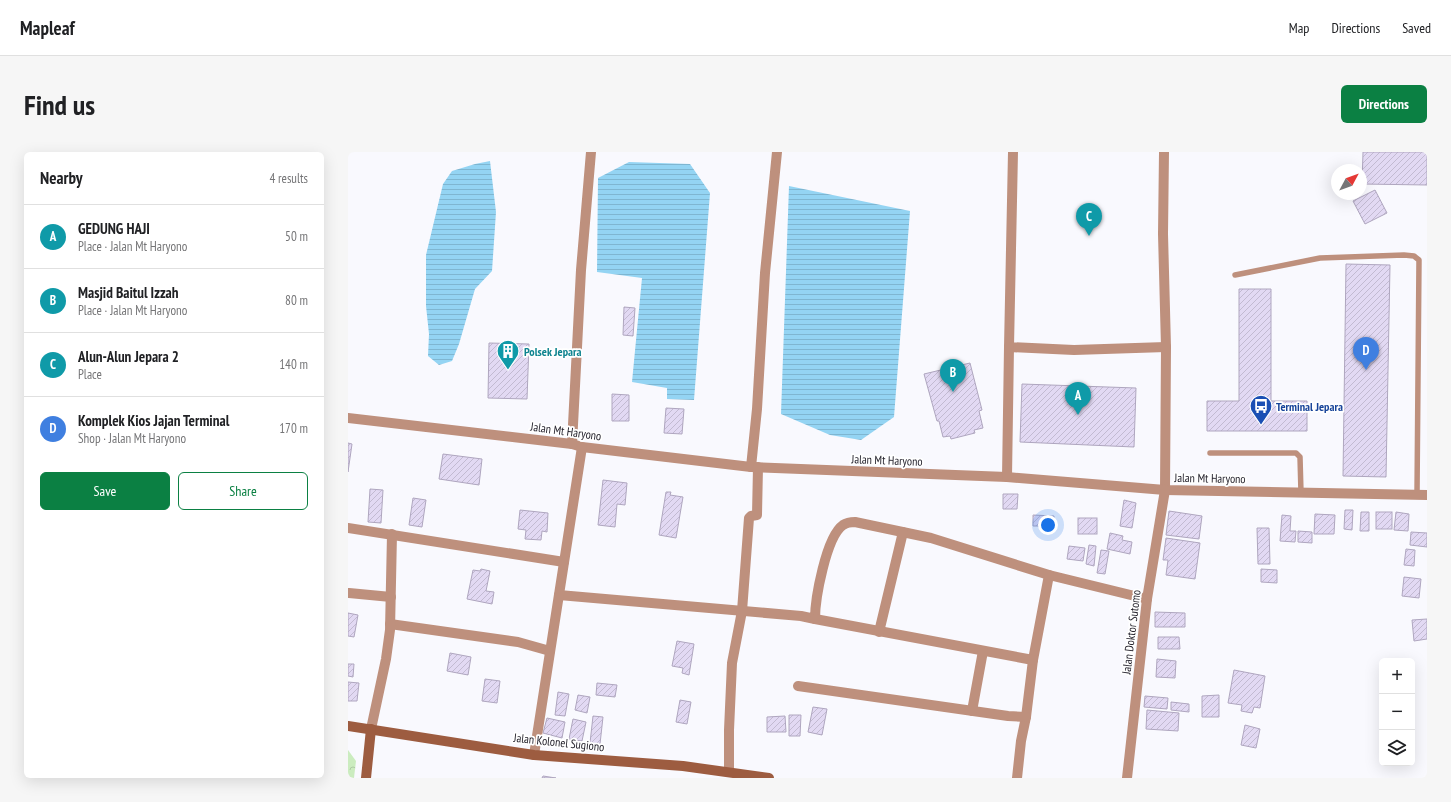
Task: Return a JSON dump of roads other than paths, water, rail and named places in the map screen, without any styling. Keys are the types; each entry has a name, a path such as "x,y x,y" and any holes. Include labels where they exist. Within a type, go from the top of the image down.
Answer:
{"main road":[{"name":"Jalan Kolonel Sugiono","path":"348,726 534,754 683,766 769,778"},
{"path":"366,778 371,729"}],"street":[{"path":"572,444 581,270 591,152"},
{"path":"729,772 732,663 742,611 749,518 750,516 757,515 755,467 758,409 766,266 777,152"},
{"path":"1007,477 1013,152"},
{"name":"Jalan Doktor Sutomo","path":"1127,778 1147,599 1165,490 1166,347 1163,234 1164,152"},
{"path":"1009,347 1074,350 1166,347"},
{"name":"Jalan Mt Haryono","path":"348,418 755,467 1007,477 1165,490 1422,495"},
{"path":"534,754 582,447"},
{"path":"815,619 815,606 828,547 843,524 855,522 931,538 1049,575 1147,599"},
{"path":"348,528 564,562"},
{"path":"879,632 903,532"},
{"path":"371,729 386,659 390,624 392,534"},
{"path":"1017,778 1033,660 1049,575"},
{"path":"349,593 390,597"},
{"path":"559,595 801,616 1033,660"},
{"path":"390,624 518,642 550,651"},
{"path":"972,711 983,651"},
{"path":"798,686 1008,716 1026,717"}],"lane":[{"path":"1235,275 1320,258 1404,255 1414,256 1419,260 1422,495"},
{"path":"1210,453 1296,453 1300,457 1301,493"}],"water":[{"path":"490,161 496,212 492,271 475,289 459,344 452,361 439,365 428,356 429,334 426,306 426,255 443,184 452,171"},
{"path":"629,162 690,164 710,193 694,400 667,399 667,388 632,382 642,278 597,272 598,178"},
{"path":"789,186 910,211 894,417 861,440 830,435 781,414"}],"place":[{"name":"Alun-Alun Jepara 2","path":"1089,236"},
{"name":"Polsek Jepara","path":"508,370"},
{"name":"Komplek Kios Jajan Terminal","path":"1366,370"},
{"name":"Masjid Baitul Izzah","path":"953,392"},
{"name":"GEDUNG HAJI","path":"1078,415"},
{"name":"Terminal Jepara","path":"1261,426"}]}
